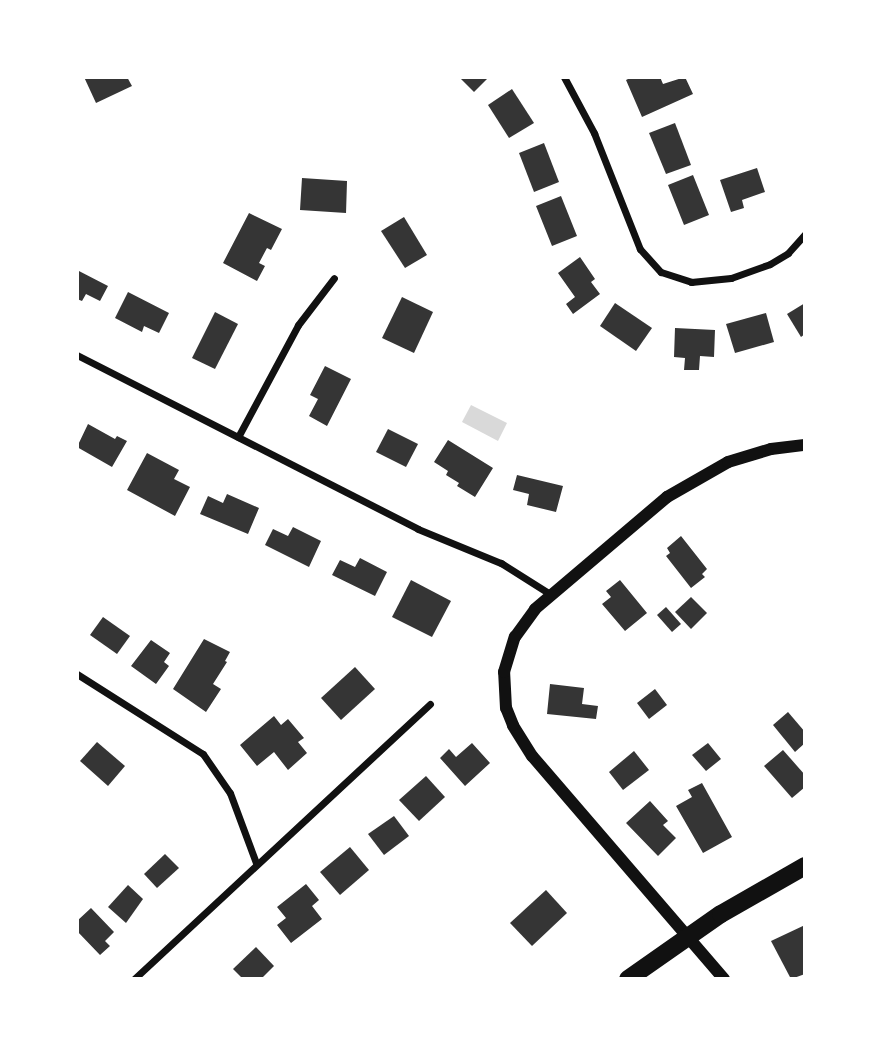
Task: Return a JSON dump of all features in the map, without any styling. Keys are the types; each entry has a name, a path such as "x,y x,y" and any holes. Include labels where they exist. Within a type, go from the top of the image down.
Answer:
{"main road":[{"path":"628,979 687,936 805,866"}],"street":[{"path":"564,77 594,134 636,242 649,261 661,272 691,282 731,278 770,264 788,253 805,234"},
{"path":"238,437 298,325 334,278"},
{"path":"77,355 418,529 500,563 551,594"},
{"path":"724,979 545,771 513,725 503,691 508,654 524,622 551,594 686,483 749,454 805,445"},
{"path":"77,674 203,754 230,793 256,863"},
{"path":"134,979 430,704"}],"shaded area":[{"path":"471,405 507,423 498,441 462,422"}],"building":[{"path":"84,77 127,77 132,86 96,103"},
{"path":"459,77 489,77 474,92"},
{"path":"632,77 660,77 663,84 685,77 693,94 642,117 626,80"},
{"path":"512,89 534,123 509,138 488,105"},
{"path":"675,123 691,165 666,174 649,133"},
{"path":"544,143 559,182 534,192 519,153"},
{"path":"757,168 765,192 742,200 744,208 731,212 720,180"},
{"path":"693,175 709,215 684,225 668,185"},
{"path":"302,178 347,181 346,213 300,210"},
{"path":"561,196 577,236 552,246 536,206"},
{"path":"249,213 282,229 271,250 267,248 259,263 265,266 257,281 223,263"},
{"path":"404,217 427,255 405,268 381,231"},
{"path":"580,257 595,279 591,282 600,294 573,314 566,304 575,297 558,273"},
{"path":"77,270 108,286 100,301 86,294 82,301 77,299"},
{"path":"128,292 169,313 159,333 144,326 142,332 115,318"},
{"path":"402,297 433,312 414,353 382,338"},
{"path":"615,303 652,328 636,351 600,326"},
{"path":"805,303 805,334 801,337 787,314"},
{"path":"215,312 238,324 215,369 192,358"},
{"path":"766,313 774,342 735,353 726,324"},
{"path":"675,328 715,330 714,357 700,356 699,370 684,370 685,358 674,357"},
{"path":"325,366 351,379 327,426 309,416 318,399 310,395"},
{"path":"88,424 115,439 117,436 127,441 112,467 77,447"},
{"path":"388,429 418,444 406,467 376,452"},
{"path":"448,440 493,468 475,497 457,486 459,483 446,475 448,471 434,462"},
{"path":"147,453 179,470 174,479 190,487 175,516 127,490"},
{"path":"517,475 563,486 556,512 527,505 529,494 513,490"},
{"path":"227,494 259,508 248,534 200,514 208,496 223,503"},
{"path":"293,527 321,541 309,567 265,545 273,529 288,536"},
{"path":"681,536 707,569 702,574 705,577 691,588 666,556 670,553 667,548"},
{"path":"360,558 387,572 375,596 332,575 340,560 355,567"},
{"path":"411,580 451,601 432,637 392,617"},
{"path":"620,580 647,613 625,631 602,604 611,597 606,591"},
{"path":"691,597 707,613 691,629 675,612"},
{"path":"666,607 681,624 672,632 657,615"},
{"path":"103,617 130,636 117,654 90,635"},
{"path":"204,639 230,652 213,684 221,689 206,712 173,689"},
{"path":"151,640 170,653 164,662 169,666 156,684 131,666"},
{"path":"355,667 375,689 341,720 321,698"},
{"path":"550,684 584,688 582,704 598,706 596,719 547,714"},
{"path":"655,689 667,705 649,719 637,703"},
{"path":"788,712 805,732 805,743 795,752 773,725"},
{"path":"274,716 281,725 288,719 304,738 298,742 307,753 288,770 274,752 257,766 240,745"},
{"path":"97,742 125,766 108,786 80,761"},
{"path":"472,743 490,763 465,786 440,758 449,749 456,757"},
{"path":"708,743 721,759 706,771 692,755"},
{"path":"783,750 805,775 805,787 792,798 764,766"},
{"path":"634,751 649,770 623,790 609,772"},
{"path":"426,776 445,797 419,821 399,800"},
{"path":"702,783 732,837 703,853 676,806 692,797 688,790"},
{"path":"650,801 668,821 663,825 676,838 658,856 626,823"},
{"path":"394,816 409,836 384,855 368,834"},
{"path":"350,847 369,870 340,895 320,872"},
{"path":"165,854 179,868 157,888 144,874"},
{"path":"306,884 319,900 312,906 322,919 291,943 277,925 286,918 277,907"},
{"path":"128,885 143,899 126,923 108,907"},
{"path":"546,890 567,913 532,946 510,923"},
{"path":"91,908 114,932 105,941 110,946 100,955 77,931 77,921"},
{"path":"805,925 805,974 791,979 771,941"},
{"path":"256,947 274,966 261,979 243,979 233,969"}]}
